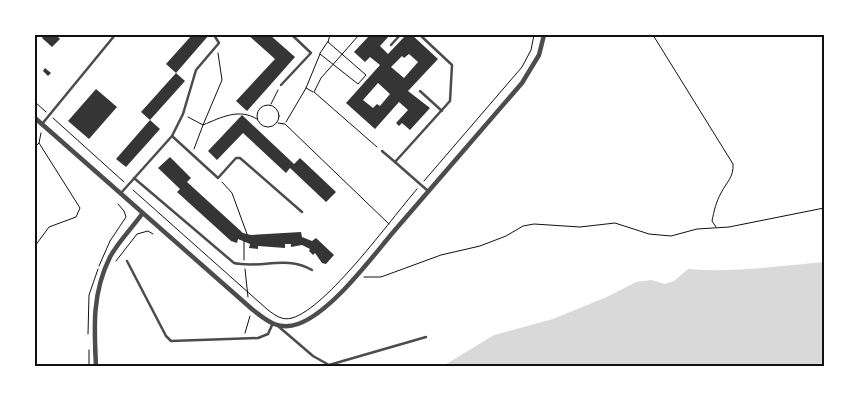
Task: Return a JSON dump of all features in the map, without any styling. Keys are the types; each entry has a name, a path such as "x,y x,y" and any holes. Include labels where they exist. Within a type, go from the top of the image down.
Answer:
{"street":[{"path":"35,118 253,310 278,326 298,324 313,317 356,274 522,83 539,56 544,35"},
{"path":"96,366 94,312 100,279 111,256 142,214"}],"lane":[{"path":"42,124 115,35"},
{"path":"120,194 172,136 183,114 196,70 220,41 214,35"},
{"path":"281,85 311,53 292,35"},
{"path":"391,45 400,35"},
{"path":"395,162 450,101 452,65 420,35"},
{"path":"420,91 442,111"},
{"path":"172,136 218,178 236,158 240,158 302,212"},
{"path":"382,151 428,192"},
{"path":"134,178 234,263 244,266 287,262 302,264 312,270"},
{"path":"127,261 166,336 171,340 258,338 268,334 273,323"},
{"path":"278,326 313,356 329,365 426,337"}],"path":[{"path":"285,124 306,88 330,35"},
{"path":"314,92 321,78 359,35"},
{"path":"35,102 268,310 279,318 286,319 306,311 319,300 389,224 522,67 531,50 534,35"},
{"path":"653,35 733,164 733,176 725,184 715,207 712,221 716,227"},
{"path":"320,54 358,84 366,75 328,42"},
{"path":"192,154 222,80 216,48"},
{"path":"257,119 260,109 270,105 281,85"},
{"path":"306,88 314,92 382,151"},
{"path":"203,125 227,115 248,114 257,119 264,127 272,128 278,123 279,112 270,105"},
{"path":"183,114 203,125"},
{"path":"278,123 285,124 389,224"},
{"path":"35,147 39,143 42,124"},
{"path":"35,246 49,227 76,217 80,208 39,143"},
{"path":"218,178 232,193 247,234"},
{"path":"356,274 367,278 381,278 441,255 465,251 485,244 523,226 534,224 580,227 615,223 649,234 671,236 698,229 729,227 824,208"},
{"path":"113,264 137,234 148,231 152,234"},
{"path":"244,241 244,266"}],"shaded area":[{"path":"824,262 824,366 772,366 769,364 746,366 443,366 494,335 553,319 609,296 636,282 651,280 665,284 674,281 688,269 739,270"}],"building":[{"path":"44,35 56,35 60,39 52,47 42,38"},
{"path":"192,35 209,35 176,73 166,64"},
{"path":"248,35 270,35 295,57 247,111 236,101 275,59"},
{"path":"370,35 390,35 380,46 388,54 406,35 412,35 438,59 408,91 430,108 410,130 402,123 399,126 396,123 408,110 399,102 375,129 346,103 380,65 370,57 365,62 354,52","holes":["409,54 418,62 404,78 391,67 402,56 404,58","378,83 390,94 380,106 377,104 373,108 363,100"]},
{"path":"45,68 51,73 48,76 43,71"},
{"path":"176,73 185,81 150,120 141,112"},
{"path":"96,89 117,107 89,139 68,121"},
{"path":"242,115 294,164 300,158 336,192 326,202 290,168 286,173 243,133 217,160 208,151"},
{"path":"150,120 160,129 126,167 116,159"},
{"path":"170,157 191,178 187,182 243,233 251,235 301,232 302,237 312,241 316,238 334,255 326,264 322,263 315,253 313,255 309,251 310,249 302,245 291,247 291,244 285,244 285,248 258,246 258,249 249,248 250,244 238,239 237,243 231,241 177,192 180,189 158,168"}]}
